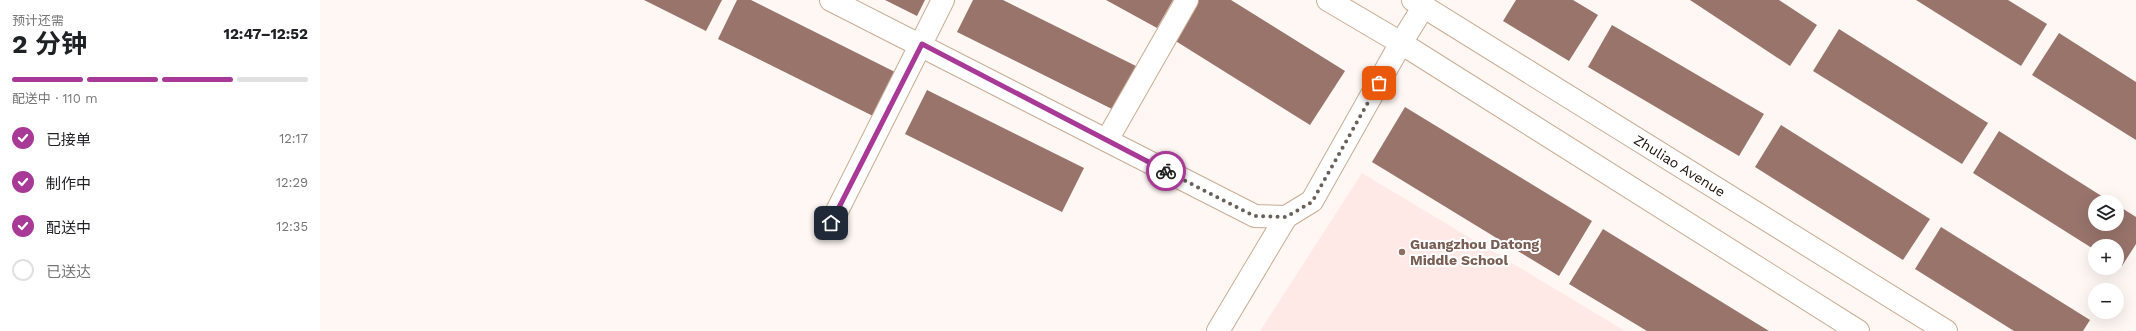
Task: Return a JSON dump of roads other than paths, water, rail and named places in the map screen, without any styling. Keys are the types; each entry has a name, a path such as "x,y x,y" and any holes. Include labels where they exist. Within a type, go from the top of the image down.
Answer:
{"street":[{"path":"831,0 922,44 1254,216 1286,217"},
{"path":"831,223 943,0"},
{"path":"1107,140 1187,0"},
{"path":"1328,0 1401,44 1858,331"},
{"path":"1218,331 1286,217 1312,202 1401,44 1419,3"},
{"name":"Zhuliao Avenue","path":"1419,3 1946,331"}],"place":[{"name":"Guangzhou Datong Middle School","path":"1402,252"}]}
